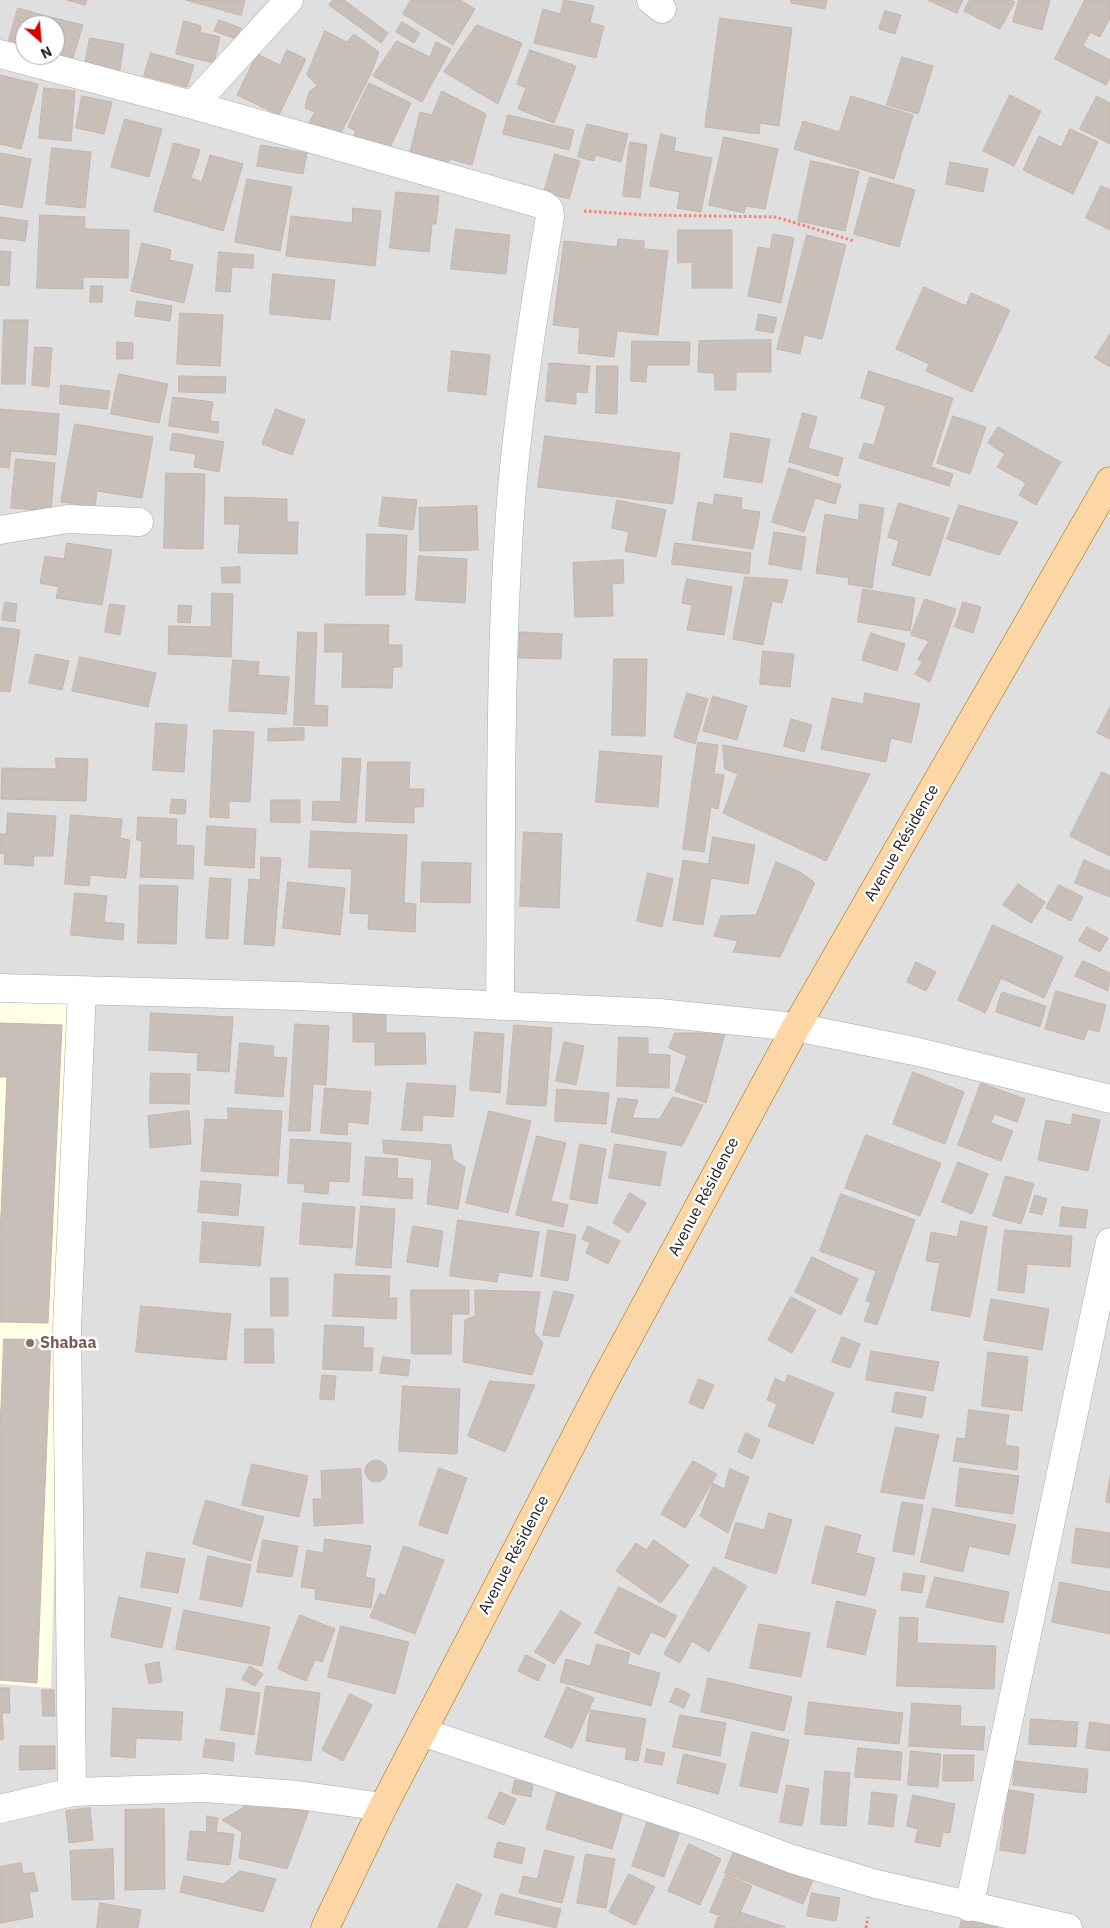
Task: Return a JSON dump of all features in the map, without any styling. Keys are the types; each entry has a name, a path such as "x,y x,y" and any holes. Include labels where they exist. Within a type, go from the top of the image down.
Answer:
{"main road":[{"name":"Avenue Résidence","path":"326,1928 382,1807 609,1373 796,1027 1110,481"}],"street":[{"path":"193,105 289,0"},
{"path":"0,54 193,105 544,205 549,210 550,217 529,339 512,499 504,627 500,1006"},
{"path":"0,530 68,519 139,522"},
{"path":"0,988 82,992 297,996 659,1013 796,1027 914,1051 1110,1099"},
{"path":"72,1792 67,1327 82,992"},
{"path":"970,1906 1110,1242"},
{"path":"422,1732 699,1824 792,1859 876,1884 1068,1928"},
{"path":"0,1809 72,1792 204,1788 298,1795 382,1807"}],"path":[{"path":"549,210 647,215 776,217 854,241"}],"shaded area":[{"path":"0,0 1110,0 1110,1928 0,1928"},
{"name":"Shabaa","path":"0,999 68,1002 51,1688 0,1684"}],"building":[{"path":"67,0 87,0 85,5"},
{"path":"186,0 245,0 241,15"},
{"path":"333,0 344,0 388,33 381,43 329,5"},
{"path":"411,0 460,0 475,9 453,45 403,14"},
{"path":"564,0 594,6 590,23 604,26 596,58 534,43 543,9 560,14"},
{"path":"791,0 827,0 825,9 791,3"},
{"path":"928,0 963,0 957,13"},
{"path":"970,0 1011,0 1015,2 1000,29 964,11"},
{"path":"1019,0 1050,0 1042,30 1013,22"},
{"path":"1085,0 1110,0 1110,18 1100,37 1090,32 1083,46 1110,60 1110,77 1106,85 1055,59"},
{"path":"18,8 42,15 16,15"},
{"path":"885,11 901,15 895,34 879,29"},
{"path":"720,18 792,28 779,126 760,123 759,134 705,127"},
{"path":"15,19 15,46 8,44"},
{"path":"219,20 241,28 236,39 214,31"},
{"path":"65,21 83,25 72,61 65,59"},
{"path":"184,21 201,26 200,32 220,37 214,63 176,54"},
{"path":"402,22 420,33 414,43 396,32"},
{"path":"477,25 522,43 498,104 444,72"},
{"path":"325,31 347,42 354,34 379,52 372,71 338,139 308,124 315,112 305,108 309,92 317,86 307,75"},
{"path":"90,38 124,44 119,76 84,69"},
{"path":"397,41 430,57 436,42 451,49 422,102 373,76"},
{"path":"287,50 306,59 279,115 237,95 257,54 280,65"},
{"path":"530,50 576,66 554,123 518,109 526,88 517,84"},
{"path":"151,53 194,65 187,87 144,76"},
{"path":"902,57 933,66 918,114 887,105"},
{"path":"0,75 38,84 21,149 0,144"},
{"path":"369,83 411,103 387,154 353,138 356,131 348,127"},
{"path":"44,88 75,91 71,141 39,138"},
{"path":"442,91 486,114 472,165 450,159 446,166 408,160 420,112 432,115"},
{"path":"1010,95 1041,111 1014,166 983,151"},
{"path":"82,96 112,102 104,134 76,128"},
{"path":"851,96 913,115 894,179 794,149 803,121 839,132"},
{"path":"1097,96 1110,103 1110,144 1080,129"},
{"path":"508,115 574,130 569,150 503,134"},
{"path":"125,119 162,129 149,177 111,167"},
{"path":"587,124 628,134 621,162 596,155 594,161 578,157"},
{"path":"1070,129 1098,142 1073,194 1023,170 1039,136 1061,147"},
{"path":"661,134 676,138 674,151 712,158 701,212 677,208 680,192 650,186"},
{"path":"724,137 778,149 765,209 746,206 744,213 709,205"},
{"path":"630,142 647,145 640,198 623,196"},
{"path":"174,143 200,150 191,178 202,182 210,155 243,164 223,231 154,211"},
{"path":"261,145 307,153 303,174 257,166"},
{"path":"52,148 91,152 85,208 46,204"},
{"path":"0,153 31,159 22,208 0,204"},
{"path":"555,154 580,161 569,199 544,192"},
{"path":"811,161 859,171 845,231 798,221"},
{"path":"950,162 988,169 983,192 946,184"},
{"path":"870,177 915,190 899,247 854,234"},
{"path":"247,179 292,187 280,251 235,242"},
{"path":"1101,186 1110,190 1110,230 1086,218"},
{"path":"396,192 439,196 436,224 432,224 429,252 390,248"},
{"path":"353,208 381,211 375,266 286,256 291,216 352,223"},
{"path":"40,215 85,217 85,229 129,230 128,278 83,277 83,289 37,288"},
{"path":"0,217 28,221 25,241 0,238"},
{"path":"456,229 510,235 506,274 451,269"},
{"path":"678,230 732,230 732,288 692,288 692,262 678,263"},
{"path":"773,234 794,238 781,303 748,296 758,247 770,249"},
{"path":"807,235 846,245 822,339 804,335 800,354 777,349"},
{"path":"618,239 644,241 644,249 668,251 658,335 617,331 614,357 578,353 580,328 553,325 564,241 617,247"},
{"path":"142,243 171,250 169,260 193,265 184,303 131,291"},
{"path":"0,251 11,252 9,286 0,285"},
{"path":"219,252 254,255 253,268 232,267 230,292 216,291"},
{"path":"273,274 335,280 330,320 270,314"},
{"path":"91,286 103,286 102,302 90,302"},
{"path":"924,287 966,306 971,293 1010,310 972,392 926,371 929,364 896,349"},
{"path":"137,301 172,306 170,321 135,316"},
{"path":"180,313 223,315 220,366 177,364"},
{"path":"759,314 777,318 773,333 756,330"},
{"path":"4,320 28,320 25,384 2,384"},
{"path":"1110,334 1110,367 1095,358"},
{"path":"771,340 771,372 736,372 736,390 715,390 714,373 698,372 699,341"},
{"path":"632,341 690,342 689,365 647,365 646,382 631,381"},
{"path":"117,342 133,343 133,359 117,359"},
{"path":"35,347 52,348 49,387 32,385"},
{"path":"452,351 490,355 486,395 448,391"},
{"path":"549,363 590,366 587,393 576,392 576,404 546,401"},
{"path":"597,366 618,366 617,414 596,413"},
{"path":"869,371 953,398 931,467 953,474 949,486 859,458 864,443 874,445 886,406 861,398"},
{"path":"119,374 168,384 159,423 111,414"},
{"path":"179,376 226,377 225,393 179,392"},
{"path":"61,385 110,391 107,409 60,404"},
{"path":"173,397 213,402 210,421 219,422 218,433 169,426"},
{"path":"0,409 59,414 56,455 11,451 9,468 0,467"},
{"path":"276,409 305,420 292,455 262,444"},
{"path":"803,413 817,417 808,448 843,458 838,476 789,462"},
{"path":"953,416 986,427 970,474 937,463"},
{"path":"75,424 153,437 142,498 97,491 95,507 61,502"},
{"path":"998,427 1061,462 1036,505 1019,495 1026,483 997,467 1005,454 988,443"},
{"path":"173,433 224,442 219,472 194,467 196,454 170,450"},
{"path":"731,433 770,439 762,483 724,477"},
{"path":"545,436 680,453 673,504 538,487"},
{"path":"16,459 55,463 51,511 11,508"},
{"path":"789,468 841,485 835,504 815,498 804,532 772,522"},
{"path":"166,473 205,474 203,549 164,548"},
{"path":"715,494 742,498 741,509 760,512 753,549 692,540 698,502 713,505"},
{"path":"225,497 287,499 287,522 298,522 297,554 238,553 240,524 225,524"},
{"path":"383,497 417,500 413,530 379,526"},
{"path":"617,500 666,510 656,557 625,551 629,532 612,528"},
{"path":"899,503 949,518 930,576 892,565 899,541 888,537"},
{"path":"860,504 884,508 872,588 848,584 849,578 816,573 825,514 858,520"},
{"path":"959,505 1018,522 999,555 947,539"},
{"path":"477,506 478,550 420,551 419,508"},
{"path":"774,532 806,537 801,570 769,564"},
{"path":"367,534 407,535 405,595 366,595"},
{"path":"67,543 112,550 102,605 56,598 59,587 40,583 45,556 64,559"},
{"path":"675,543 751,553 749,574 672,564"},
{"path":"419,556 467,559 465,603 416,600"},
{"path":"623,560 624,583 612,584 613,616 575,617 573,563"},
{"path":"240,567 240,583 222,583 221,568"},
{"path":"745,577 788,580 782,603 772,601 763,645 733,639"},
{"path":"687,579 732,587 724,635 687,630 692,605 682,603"},
{"path":"863,589 915,598 910,631 858,622"},
{"path":"212,593 233,594 231,657 168,654 169,626 211,627"},
{"path":"925,599 956,609 930,682 915,674 922,662 918,659 929,641 911,635"},
{"path":"5,602 17,604 15,622 2,620"},
{"path":"963,602 981,607 973,633 955,627"},
{"path":"110,604 125,606 120,635 105,632"},
{"path":"179,605 192,606 190,623 178,622"},
{"path":"325,624 389,625 388,645 402,645 402,667 393,667 392,688 342,687 343,652 325,652"},
{"path":"0,627 20,630 10,692 0,691"},
{"path":"298,632 317,633 314,705 328,706 327,726 294,725"},
{"path":"520,632 562,634 561,659 519,658"},
{"path":"871,633 905,644 897,671 862,660"},
{"path":"763,651 794,654 790,687 760,684"},
{"path":"36,654 69,661 62,690 29,683"},
{"path":"80,657 156,673 148,707 72,691"},
{"path":"614,659 647,659 645,736 612,735"},
{"path":"233,660 259,662 258,675 289,677 286,714 229,711"},
{"path":"687,693 708,699 695,744 674,737"},
{"path":"865,693 920,704 911,743 891,738 886,762 821,749 832,698 863,704"},
{"path":"713,696 747,706 737,740 703,731"},
{"path":"1110,707 1110,739 1097,733"},
{"path":"791,719 812,725 804,752 784,746"},
{"path":"156,723 187,725 184,772 153,770"},
{"path":"304,728 304,740 268,741 268,729"},
{"path":"214,730 254,732 250,802 229,801 229,818 210,817"},
{"path":"698,742 718,745 714,774 724,775 718,809 711,807 704,852 683,849"},
{"path":"723,745 870,774 826,861 723,813 738,774 725,769"},
{"path":"600,751 662,756 658,807 596,802"},
{"path":"56,758 88,759 86,801 1,799 2,768 56,769"},
{"path":"343,758 361,759 356,823 312,820 313,801 340,802"},
{"path":"368,762 410,762 409,789 424,789 423,807 414,807 414,823 366,821"},
{"path":"1102,772 1110,776 1110,856 1070,836"},
{"path":"172,799 186,800 185,814 170,813"},
{"path":"271,800 300,800 300,823 271,822"},
{"path":"8,813 56,816 53,856 34,856 33,866 4,864 5,854 0,853 0,834 6,834"},
{"path":"71,815 122,819 120,838 130,840 126,878 90,875 89,886 65,884"},
{"path":"138,817 177,819 176,845 194,846 193,879 140,877 142,841 137,840"},
{"path":"207,826 256,829 254,868 205,865"},
{"path":"311,831 407,835 404,903 416,904 415,932 368,929 369,914 350,913 352,869 309,867"},
{"path":"524,832 562,834 559,908 520,906"},
{"path":"713,837 755,845 748,884 711,878 703,925 673,920 683,860 708,864"},
{"path":"261,857 281,858 274,946 244,944 249,879 260,880"},
{"path":"1084,860 1110,871 1110,897 1075,883"},
{"path":"422,862 471,863 470,903 421,902"},
{"path":"776,862 800,872 815,883 780,957 733,952 738,941 714,936 721,916 756,915"},
{"path":"648,873 673,879 662,927 637,921"},
{"path":"210,878 231,879 228,939 206,938"},
{"path":"288,882 345,888 340,935 283,928"},
{"path":"1018,884 1045,902 1031,923 1003,905"},
{"path":"140,885 178,886 176,944 138,943"},
{"path":"1059,885 1083,897 1071,921 1046,908"},
{"path":"75,893 107,896 104,922 124,924 123,940 71,935"},
{"path":"993,925 1063,957 1044,998 1001,978 985,1013 958,1000"},
{"path":"1087,927 1108,938 1100,952 1079,941"},
{"path":"1083,961 1110,973 1108,991 1075,976"},
{"path":"916,962 936,972 926,991 907,982"},
{"path":"1056,991 1106,1005 1099,1032 1088,1029 1084,1040 1045,1029"},
{"path":"1002,992 1046,1006 1040,1027 996,1012"},
{"path":"386,1010 386,1033 425,1033 426,1064 375,1065 375,1042 353,1042 353,1011"},
{"path":"151,1013 233,1017 229,1072 197,1070 198,1053 149,1050"},
{"path":"0,1023 62,1025 48,1323 0,1322 0,1236 7,1077 0,1077"},
{"path":"295,1024 329,1026 326,1085 313,1084 310,1131 289,1131"},
{"path":"514,1025 552,1028 546,1106 507,1104"},
{"path":"475,1032 504,1034 500,1093 470,1090"},
{"path":"675,1033 725,1033 706,1103 675,1091 687,1056 669,1048"},
{"path":"619,1037 648,1038 648,1054 670,1055 669,1088 617,1086"},
{"path":"564,1042 584,1046 576,1085 556,1081"},
{"path":"240,1043 274,1046 273,1057 287,1058 283,1097 235,1093"},
{"path":"913,1072 964,1092 945,1144 893,1124"},
{"path":"151,1073 190,1074 189,1104 150,1103"},
{"path":"407,1083 456,1086 453,1117 423,1115 422,1131 402,1130"},
{"path":"981,1083 1025,1099 1017,1122 994,1114 991,1123 1013,1131 1001,1161 958,1145"},
{"path":"325,1088 371,1092 368,1124 348,1122 347,1135 321,1133"},
{"path":"557,1089 609,1093 606,1124 555,1121"},
{"path":"673,1097 703,1105 682,1146 611,1132 618,1098 638,1100 632,1118 659,1119"},
{"path":"228,1108 282,1111 278,1176 201,1171 205,1119 228,1120"},
{"path":"189,1111 191,1144 150,1148 148,1116"},
{"path":"489,1111 531,1121 508,1213 466,1203"},
{"path":"1073,1114 1100,1120 1088,1171 1038,1160 1046,1120 1071,1125"},
{"path":"866,1135 941,1163 920,1216 845,1188"},
{"path":"537,1136 566,1143 551,1201 568,1205 563,1227 516,1215"},
{"path":"291,1139 351,1143 349,1182 329,1181 328,1194 304,1192 305,1184 288,1183"},
{"path":"383,1140 451,1145 453,1160 465,1167 458,1209 427,1204 432,1160 384,1153"},
{"path":"580,1144 606,1149 597,1204 570,1199"},
{"path":"615,1144 666,1152 660,1186 609,1178"},
{"path":"366,1157 398,1159 397,1178 413,1179 412,1199 363,1195"},
{"path":"958,1162 988,1174 972,1214 942,1202"},
{"path":"1006,1176 1034,1184 1021,1224 993,1216"},
{"path":"201,1181 241,1184 238,1216 198,1212"},
{"path":"630,1193 646,1203 629,1233 613,1223"},
{"path":"841,1194 915,1220 877,1325 864,1321 871,1302 866,1301 876,1271 820,1251"},
{"path":"1035,1195 1047,1199 1042,1215 1030,1212"},
{"path":"303,1203 355,1207 352,1248 300,1244"},
{"path":"361,1206 395,1209 391,1268 356,1265"},
{"path":"1062,1207 1088,1210 1085,1228 1060,1226"},
{"path":"458,1220 539,1232 532,1277 499,1272 497,1282 450,1276"},
{"path":"961,1221 987,1227 970,1317 931,1310 940,1263 926,1261 931,1232 957,1237"},
{"path":"203,1222 264,1227 260,1266 200,1262"},
{"path":"413,1226 443,1231 438,1267 407,1262"},
{"path":"588,1226 620,1241 608,1264 586,1253 590,1243 582,1239"},
{"path":"548,1230 576,1235 568,1281 541,1276"},
{"path":"1005,1230 1072,1236 1070,1267 1027,1264 1024,1293 998,1290"},
{"path":"812,1257 858,1279 841,1315 795,1292"},
{"path":"335,1274 390,1276 389,1298 397,1298 396,1319 333,1316"},
{"path":"271,1278 288,1278 288,1316 271,1316"},
{"path":"411,1290 469,1290 469,1314 452,1314 451,1354 412,1354"},
{"path":"475,1290 540,1292 534,1332 543,1343 532,1375 463,1362 465,1320 475,1316"},
{"path":"554,1291 574,1295 559,1337 543,1335"},
{"path":"791,1297 816,1310 792,1353 768,1340"},
{"path":"991,1299 1049,1309 1042,1350 984,1340"},
{"path":"141,1306 231,1314 226,1360 136,1352"},
{"path":"325,1325 364,1327 363,1348 373,1348 372,1371 323,1369"},
{"path":"245,1329 273,1329 274,1363 245,1363"},
{"path":"842,1337 860,1344 850,1368 832,1362"},
{"path":"4,1339 51,1340 37,1683 0,1680 0,1431"},
{"path":"871,1351 939,1362 933,1391 866,1380"},
{"path":"988,1352 1028,1357 1022,1411 982,1406"},
{"path":"383,1357 410,1360 408,1376 380,1373"},
{"path":"322,1375 336,1376 334,1400 320,1399"},
{"path":"788,1375 834,1393 813,1444 768,1426 777,1404 767,1400 775,1378 785,1383"},
{"path":"699,1379 714,1385 703,1409 689,1403"},
{"path":"490,1381 535,1385 505,1452 468,1436"},
{"path":"403,1386 460,1389 457,1454 399,1451"},
{"path":"896,1392 926,1397 922,1418 892,1412"},
{"path":"969,1410 1009,1415 1005,1445 1019,1447 1017,1470 953,1461 957,1438 965,1439"},
{"path":"896,1427 939,1435 924,1499 881,1492"},
{"path":"746,1433 760,1440 752,1459 738,1452"},
{"path":"376,1460 384,1463 387,1471 384,1479 376,1482 368,1479 365,1471 368,1463"},
{"path":"693,1461 717,1474 685,1528 661,1514"},
{"path":"252,1464 308,1476 299,1517 242,1505"},
{"path":"439,1468 467,1478 447,1534 419,1525"},
{"path":"960,1468 1019,1476 1013,1514 956,1506"},
{"path":"361,1469 363,1523 314,1526 313,1499 322,1499 321,1471"},
{"path":"730,1469 749,1477 728,1533 700,1516 713,1483 724,1489"},
{"path":"1110,1477 1110,1503 1106,1502"},
{"path":"206,1500 264,1517 251,1561 193,1544"},
{"path":"902,1502 923,1505 914,1555 893,1551"},
{"path":"933,1508 1016,1525 1009,1555 969,1546 963,1572 921,1562"},
{"path":"769,1513 792,1520 776,1574 725,1558 736,1522 764,1530"},
{"path":"826,1526 861,1535 856,1553 875,1558 865,1596 812,1583"},
{"path":"1076,1528 1110,1533 1110,1568 1072,1563"},
{"path":"325,1539 371,1546 365,1577 375,1579 371,1608 315,1599 316,1589 301,1587 307,1550 323,1553"},
{"path":"263,1540 298,1546 292,1577 257,1572"},
{"path":"654,1540 689,1565 661,1603 616,1571 636,1543 646,1550"},
{"path":"404,1546 444,1560 415,1634 370,1617 380,1593 385,1596"},
{"path":"147,1552 185,1559 178,1593 141,1587"},
{"path":"208,1556 251,1565 242,1607 200,1599"},
{"path":"714,1567 747,1586 709,1652 692,1641 680,1663 664,1654"},
{"path":"904,1573 925,1576 922,1593 901,1590"},
{"path":"935,1577 1009,1592 1003,1623 926,1607"},
{"path":"1060,1582 1110,1592 1110,1634 1052,1622"},
{"path":"619,1587 677,1616 665,1638 651,1632 639,1655 595,1633"},
{"path":"119,1597 171,1608 162,1648 111,1637"},
{"path":"837,1601 876,1610 865,1655 827,1647"},
{"path":"184,1610 270,1627 262,1666 176,1649"},
{"path":"561,1611 581,1623 554,1664 535,1652"},
{"path":"300,1615 335,1629 322,1662 315,1660 306,1681 278,1669"},
{"path":"900,1617 918,1618 917,1643 996,1646 994,1689 897,1686"},
{"path":"759,1624 810,1633 801,1677 750,1668"},
{"path":"341,1626 409,1642 395,1694 328,1677"},
{"path":"597,1644 630,1653 627,1664 660,1673 651,1706 560,1682 566,1659 590,1666"},
{"path":"526,1655 546,1665 538,1681 518,1671"},
{"path":"159,1662 162,1682 149,1684 145,1665"},
{"path":"250,1666 263,1674 255,1686 242,1679"},
{"path":"708,1678 792,1697 784,1731 701,1712"},
{"path":"266,1686 320,1693 311,1761 256,1754"},
{"path":"567,1687 594,1698 572,1748 545,1737"},
{"path":"0,1688 9,1688 10,1713 2,1713 4,1739 0,1740"},
{"path":"227,1688 260,1693 254,1735 221,1730"},
{"path":"676,1688 690,1694 684,1708 670,1702"},
{"path":"42,1690 54,1690 55,1716 43,1716"},
{"path":"350,1694 372,1705 343,1761 322,1750"},
{"path":"809,1702 903,1713 899,1744 805,1734"},
{"path":"912,1703 961,1706 960,1726 985,1727 983,1750 909,1746"},
{"path":"113,1708 183,1712 181,1740 136,1738 135,1758 111,1756"},
{"path":"591,1710 646,1719 638,1761 625,1759 627,1748 586,1741"},
{"path":"680,1715 726,1723 720,1756 673,1747"},
{"path":"1031,1719 1078,1722 1076,1747 1029,1744"},
{"path":"1090,1722 1110,1725 1110,1751 1086,1748"},
{"path":"752,1732 789,1740 777,1793 740,1786"},
{"path":"206,1739 235,1743 233,1761 203,1757"},
{"path":"20,1746 55,1746 55,1769 20,1770"},
{"path":"858,1748 902,1752 900,1780 855,1777"},
{"path":"647,1749 665,1753 662,1765 645,1762"},
{"path":"911,1751 941,1754 938,1787 908,1785"},
{"path":"684,1754 726,1764 718,1794 677,1783"},
{"path":"944,1755 974,1755 973,1781 943,1781"},
{"path":"1015,1761 1088,1769 1086,1793 1013,1785"},
{"path":"825,1771 850,1773 846,1826 821,1824"},
{"path":"515,1780 533,1784 531,1797 512,1793"},
{"path":"787,1785 809,1789 802,1826 780,1822"},
{"path":"1009,1790 1034,1794 1025,1854 1000,1850"},
{"path":"500,1792 516,1799 504,1825 488,1818"},
{"path":"557,1792 623,1812 612,1849 546,1829"},
{"path":"872,1792 897,1795 893,1827 869,1824"},
{"path":"913,1795 955,1804 950,1833 943,1832 940,1847 915,1842 918,1829 907,1826"},
{"path":"247,1802 310,1808 287,1869 239,1858 242,1832 222,1820 243,1808"},
{"path":"90,1808 93,1840 69,1843 66,1811"},
{"path":"164,1809 165,1889 125,1890 125,1810"},
{"path":"651,1811 683,1822 664,1877 632,1866"},
{"path":"207,1816 218,1818 216,1832 234,1834 230,1865 187,1860 190,1831 206,1832"},
{"path":"498,1842 525,1848 522,1864 494,1857"},
{"path":"689,1844 721,1859 700,1905 668,1891"},
{"path":"737,1844 815,1875 803,1904 725,1873"},
{"path":"113,1849 114,1899 72,1900 70,1851"},
{"path":"545,1850 574,1857 562,1903 519,1893 523,1876 537,1879"},
{"path":"586,1854 615,1859 606,1908 577,1903"},
{"path":"21,1863 23,1874 34,1872 38,1891 29,1892 33,1917 0,1923 0,1867"},
{"path":"240,1871 276,1879 263,1912 180,1892 184,1876 223,1884"},
{"path":"629,1874 655,1887 635,1925 609,1912"},
{"path":"726,1875 752,1886 736,1922 710,1912"},
{"path":"457,1884 482,1894 467,1928 438,1928"},
{"path":"812,1893 840,1898 836,1921 807,1916"},
{"path":"501,1894 561,1909 556,1928 495,1914"},
{"path":"100,1903 141,1910 138,1928 97,1928"},
{"path":"740,1912 785,1927 714,1928 718,1917 737,1923"},
{"path":"962,1918 998,1926 998,1928 960,1928"}],"place":[{"name":"Shabaa","path":"30,1343"}]}
